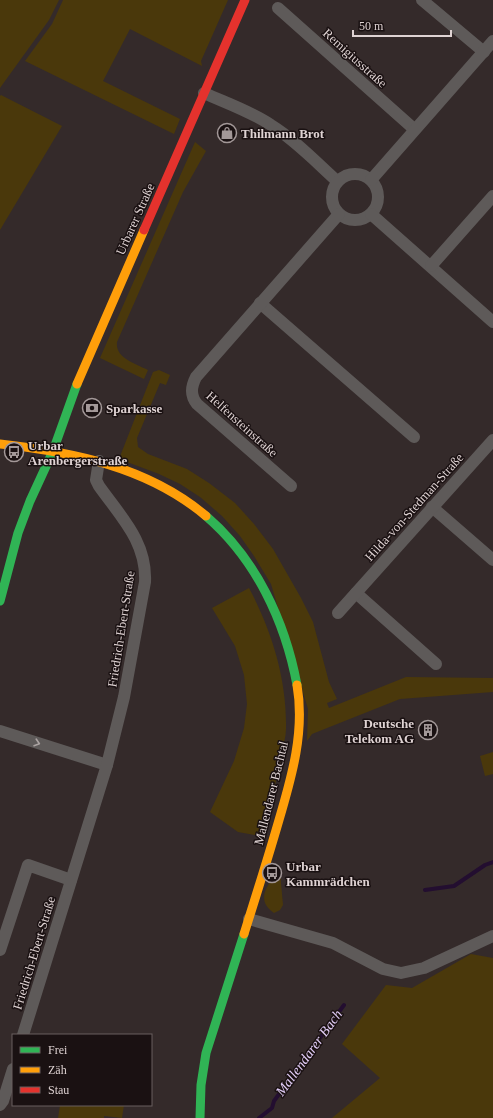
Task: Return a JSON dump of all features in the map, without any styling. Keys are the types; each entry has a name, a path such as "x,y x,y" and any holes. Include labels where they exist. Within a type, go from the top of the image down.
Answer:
{"street":[{"name":"Urbarer Straße","path":"0,601 18,533 53,451 77,383 245,0"},
{"path":"422,0 484,52"},
{"name":"Remigiusstraße","path":"278,8 414,129"},
{"path":"371,180 414,129 493,41"},
{"path":"204,93 256,116 272,125 337,181"},
{"path":"350,174 364,176 371,180 376,186 378,193 376,208 372,214 366,218 352,220 345,218 334,209 331,194 337,181 350,174"},
{"path":"431,266 493,196"},
{"name":"Helfensteinstraße","path":"291,486 197,404 191,394 196,377 339,214"},
{"path":"372,214 493,322"},
{"path":"260,303 414,437"},
{"name":"Hilda-von-Stedman-Straße","path":"338,613 493,440"},
{"name":"Mallendarer Bachtal","path":"0,444 53,451 99,461 142,476 162,486 194,506 228,535 243,554 266,592 283,634 297,683 300,726 297,751 274,840 206,1051 200,1090 200,1118"},
{"name":"Friedrich-Ebert-Straße","path":"23,1034 107,765 124,697 145,582 146,571 136,538 96,480 99,461"},
{"path":"432,507 493,560"},
{"path":"356,593 436,664"},
{"path":"0,731 107,765"},
{"path":"0,950 28,865 71,880"},
{"path":"249,919 333,943 383,969 401,973 424,968 493,936"},
{"path":"0,1105 3,1101 12,1072"}],"shaded area":[{"path":"0,0 59,0 49,20 0,88"},
{"path":"63,0 228,0 201,61 202,66 130,29 103,81 180,119 174,134 25,61 52,24"},
{"path":"1,95 62,126 0,230 0,96"},
{"path":"195,142 206,151 183,192 117,342 117,348 123,356 148,370 144,379 100,358"},
{"path":"159,370 170,375 166,385 160,383 137,438 138,447 148,454 187,469 209,483 235,503 254,524 273,549 313,622 329,682 337,699 327,703 329,708 406,677 493,678 493,692 400,699 312,734 307,741 308,709 271,584 254,556 240,536 222,516 200,497 180,484 159,474 119,459 153,372"},
{"path":"249,588 265,621 271,639 281,674 286,711 285,738 280,763 261,836 238,832 210,812 234,761 244,728 247,704 244,675 235,646 212,608"},
{"path":"493,752 493,774 485,776 480,756"},
{"path":"278,872 280,872 283,905 280,910 274,913 268,908 264,898 267,887"},
{"path":"471,954 493,958 493,1118 332,1118 380,1078 342,1044 386,985 412,988"},
{"path":"60,1106 124,1106 122,1118 104,1116 104,1118 58,1118"}],"waterway":[{"name":"Mallendarer Bach","path":"425,890 454,886 485,865 493,862"},
{"name":"Mallendarer Bach","path":"259,1118 272,1108 274,1101 344,1005"}],"traffic: fast":[{"path":"0,601 18,533 30,501 53,451 77,384"},
{"path":"206,516 224,533 240,552 254,571 266,593 285,638 297,685"},
{"path":"200,1118 201,1085 206,1053 244,934"}],"traffic: slow":[{"path":"77,384 144,230"},
{"path":"0,444 27,447 82,457 135,474 160,485 183,499 206,516"},
{"path":"244,934 293,770 299,719 297,685"}],"traffic: jam":[{"path":"144,230 245,0"}],"place":[{"name":"Thilmann Brot","path":"227,133"},
{"name":"Sparkasse","path":"92,408"},
{"name":"Urbar Arenbergerstraße","path":"14,452"},
{"name":"Deutsche Telekom AG","path":"428,730"},
{"name":"Urbar Kammrädchen","path":"272,873"}]}
